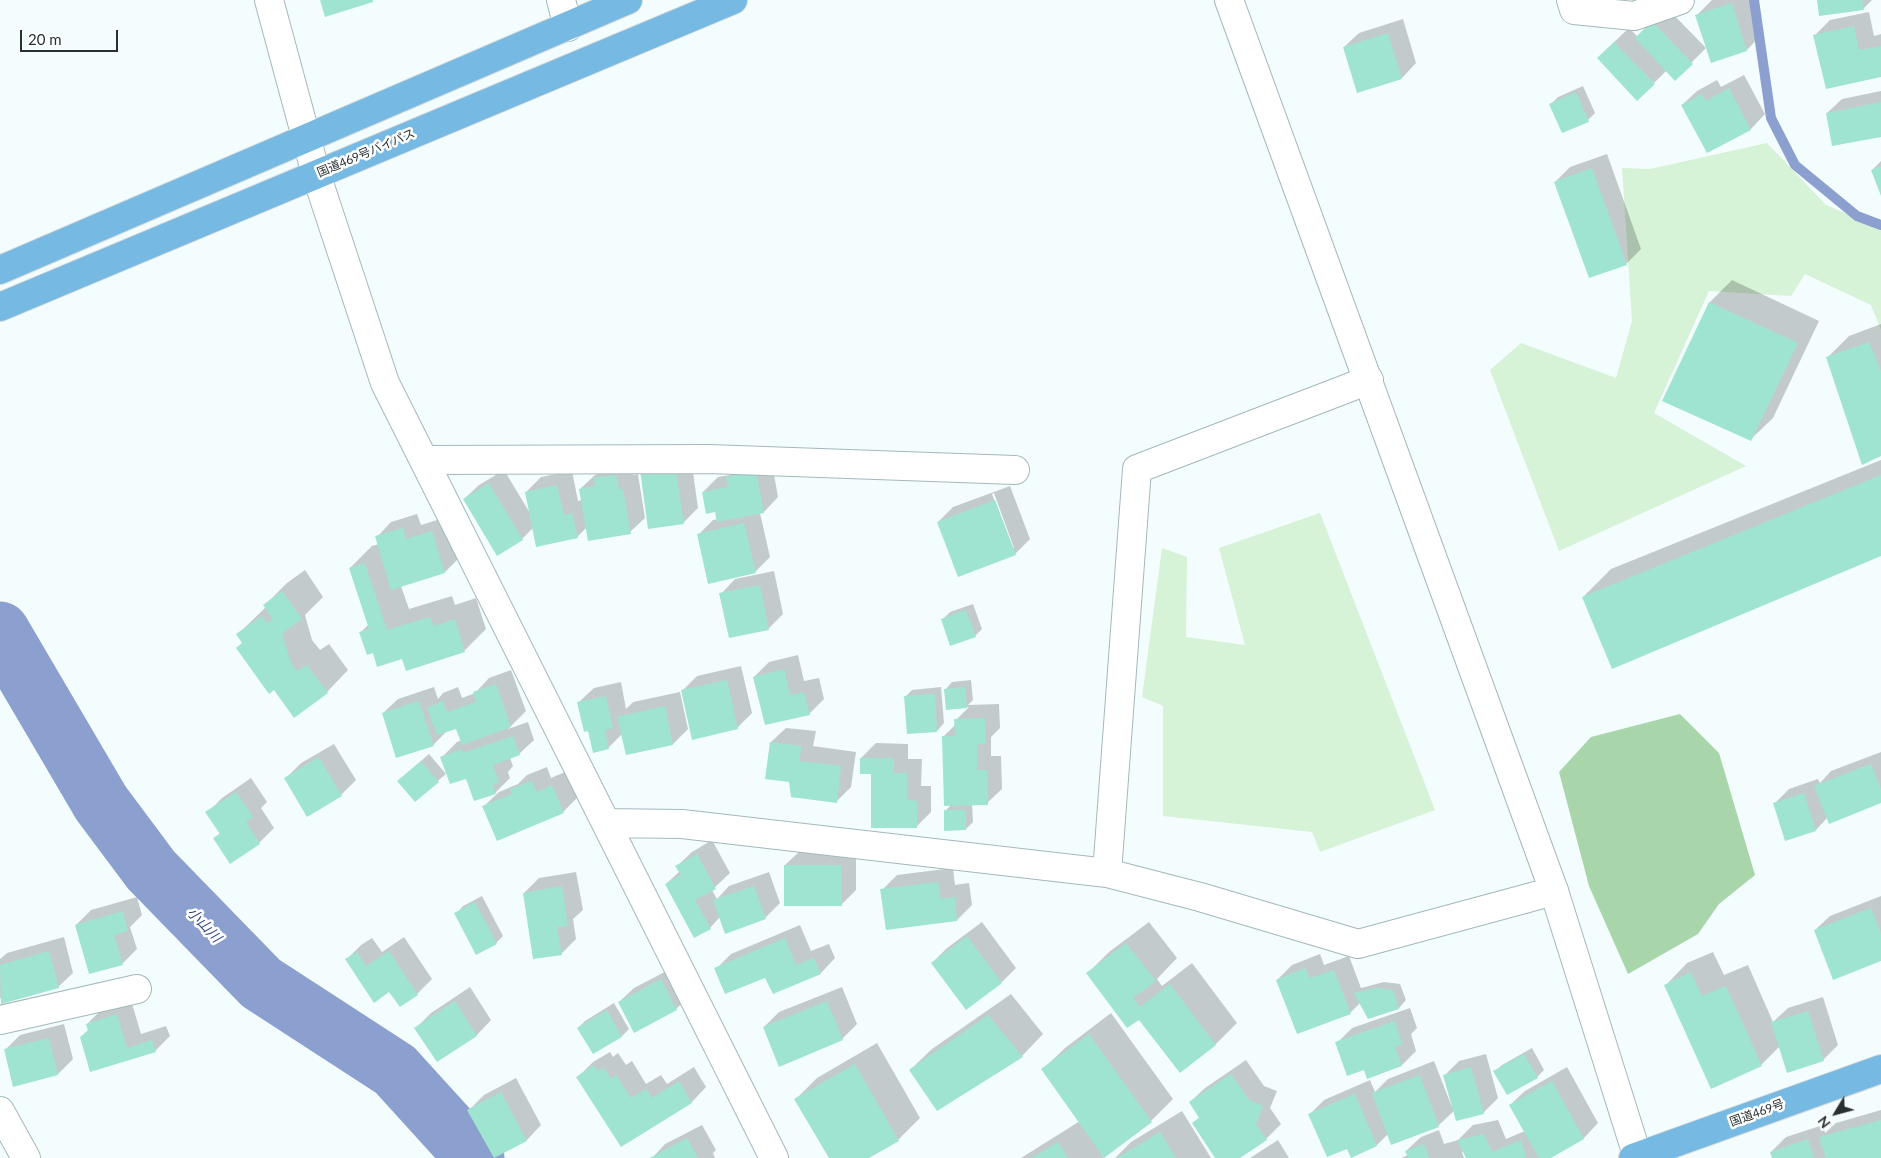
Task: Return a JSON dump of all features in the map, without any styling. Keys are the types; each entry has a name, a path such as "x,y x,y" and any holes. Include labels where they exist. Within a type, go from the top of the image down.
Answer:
{"highway":[{"path":"0,270 628,0"},
{"name":"国道469号バイパス","path":"0,307 733,0"},
{"name":"国道469号","path":"1636,1157 1881,1068"}],"street":[{"path":"269,0 316,174 385,383 774,1158"},
{"path":"560,0 568,27"},
{"path":"1229,0 1554,891 1636,1157"},
{"path":"1571,0 1574,10 1634,16 1680,0"},
{"path":"1107,873 1137,469 1369,380"},
{"path":"424,460 709,459 1014,470"},
{"path":"606,823 682,824 1107,873 1200,897 1358,944 1554,891"},
{"path":"0,1020 138,989"},
{"path":"0,1112 26,1158"}],"green space":[{"path":"1767,143 1826,205 1881,228 1881,330 1871,305 1805,274 1791,296 1709,291 1654,413 1746,466 1559,551 1490,370 1521,343 1616,378 1632,321 1622,168 1650,169"},
{"path":"1320,513 1435,810 1320,852 1312,832 1163,816 1163,706 1142,697 1162,548 1187,557 1186,637 1245,645 1219,548"},
{"path":"1680,714 1719,753 1755,875 1719,904 1698,934 1628,974 1589,886 1559,772 1591,737"}],"building":[{"path":"320,0 373,0 373,2 325,17"},
{"path":"1817,0 1862,0 1864,10 1819,16"},
{"path":"1732,3 1747,51 1711,63 1695,15"},
{"path":"1652,21 1693,64 1675,81 1635,38"},
{"path":"1854,26 1859,50 1881,46 1881,77 1826,89 1813,35"},
{"path":"1388,33 1402,79 1357,93 1343,47"},
{"path":"1614,42 1655,84 1637,101 1597,58"},
{"path":"1729,88 1751,130 1707,153 1681,105 1702,94 1706,101"},
{"path":"1576,92 1589,122 1562,133 1549,104"},
{"path":"1881,102 1881,137 1832,146 1826,113"},
{"path":"1881,166 1881,196 1871,170"},
{"path":"1592,168 1627,265 1589,278 1554,182"},
{"path":"1709,302 1798,343 1751,441 1662,401"},
{"path":"1869,342 1881,371 1881,456 1862,465 1826,357"},
{"path":"675,465 684,524 648,529 640,470"},
{"path":"756,471 764,513 717,522 715,512 706,514 702,492 728,487 726,477"},
{"path":"616,475 619,489 623,489 631,534 588,541 579,489 595,486 594,478"},
{"path":"1881,475 1881,556 1612,669 1582,597"},
{"path":"489,483 523,540 497,556 463,499"},
{"path":"557,485 564,515 572,513 578,538 536,547 525,492"},
{"path":"995,500 1016,555 958,577 937,522"},
{"path":"744,523 756,573 708,584 697,534"},
{"path":"403,528 406,539 432,531 445,573 391,590 375,536"},
{"path":"365,563 387,630 430,617 434,626 455,619 465,652 406,671 402,659 377,667 373,653 367,655 359,632 369,629 349,568"},
{"path":"760,585 769,630 729,638 719,593"},
{"path":"282,591 302,619 282,634 291,663 297,671 307,665 328,693 294,718 274,690 269,694 236,648 242,643 236,634 262,616 267,623 273,619 263,605"},
{"path":"966,610 976,637 950,646 941,619"},
{"path":"784,669 790,695 804,692 810,715 765,725 753,677"},
{"path":"727,680 738,729 692,740 681,690"},
{"path":"496,684 511,727 462,745 456,729 437,735 427,708 443,701 447,712 476,702 473,692"},
{"path":"965,687 967,708 946,710 944,689"},
{"path":"935,694 937,732 907,734 904,696"},
{"path":"606,696 613,728 605,730 609,749 593,753 588,731 584,732 577,702"},
{"path":"419,701 434,746 396,758 382,713"},
{"path":"665,706 673,745 626,755 617,717"},
{"path":"985,718 986,744 977,744 977,770 987,770 988,805 944,806 942,736 955,736 954,719"},
{"path":"513,736 520,755 493,765 499,782 493,785 496,794 474,801 466,779 450,784 440,757 462,749 463,753"},
{"path":"770,742 802,746 799,761 841,766 837,803 791,797 789,782 765,779"},
{"path":"319,757 342,796 307,817 284,778"},
{"path":"860,758 894,758 894,773 907,773 907,800 917,801 917,828 871,828 871,774 860,774"},
{"path":"421,761 439,782 415,802 397,781"},
{"path":"1871,764 1881,789 1881,803 1829,824 1814,786"},
{"path":"532,781 537,792 552,785 564,813 497,841 482,806 512,794 510,789"},
{"path":"236,792 253,817 246,822 260,844 230,864 213,838 220,834 205,812"},
{"path":"1804,793 1816,831 1785,841 1773,803"},
{"path":"944,810 966,810 966,830 944,831"},
{"path":"697,854 716,889 695,900 711,929 694,938 665,884 681,875 675,866"},
{"path":"784,865 841,865 842,906 784,906"},
{"path":"938,882 941,899 955,897 957,921 886,930 880,889"},
{"path":"562,886 568,926 557,927 562,955 533,959 523,893"},
{"path":"754,886 766,919 725,934 713,900"},
{"path":"475,902 497,944 476,955 454,913"},
{"path":"1871,908 1881,934 1881,961 1833,980 1814,930"},
{"path":"123,911 128,931 114,935 123,965 89,974 75,925"},
{"path":"967,936 1002,983 966,1010 931,963"},
{"path":"785,938 796,965 814,958 821,974 773,994 765,978 725,994 714,968"},
{"path":"1126,943 1156,981 1133,998 1140,1007 1170,984 1216,1045 1180,1073 1139,1020 1127,1028 1086,973"},
{"path":"49,951 59,988 1,1004 0,965"},
{"path":"389,951 418,995 400,1007 389,992 374,1003 345,959 357,952 366,966"},
{"path":"1305,968 1310,978 1334,970 1351,1014 1297,1034 1276,980"},
{"path":"1691,972 1702,996 1726,986 1762,1066 1711,1089 1664,985"},
{"path":"661,979 677,1010 634,1033 618,1002"},
{"path":"1376,988 1393,990 1399,1009 1368,1019 1354,993"},
{"path":"455,1001 477,1036 437,1062 414,1028"},
{"path":"827,1001 843,1040 779,1067 763,1027"},
{"path":"607,1010 622,1037 593,1054 577,1028"},
{"path":"1808,1011 1824,1061 1787,1073 1771,1022"},
{"path":"117,1014 127,1048 152,1040 156,1052 90,1072 80,1037 88,1031 86,1024"},
{"path":"988,1015 1023,1057 937,1111 909,1070"},
{"path":"1395,1021 1402,1044 1395,1047 1402,1066 1367,1079 1364,1070 1347,1076 1335,1042"},
{"path":"1089,1034 1152,1122 1104,1158 1041,1069"},
{"path":"49,1038 58,1075 13,1087 4,1049"},
{"path":"1524,1054 1538,1078 1507,1095 1493,1071"},
{"path":"855,1064 899,1141 869,1158 829,1158 794,1099"},
{"path":"594,1065 598,1071 603,1067 611,1079 616,1075 631,1098 646,1089 652,1098 679,1081 692,1103 621,1147 576,1077"},
{"path":"1471,1067 1484,1114 1456,1121 1443,1075"},
{"path":"1231,1074 1249,1100 1263,1106 1256,1124 1267,1140 1240,1158 1215,1158 1192,1123 1199,1118 1189,1102"},
{"path":"1420,1075 1439,1127 1391,1145 1372,1093"},
{"path":"1552,1081 1584,1139 1551,1158 1539,1158 1509,1105"},
{"path":"501,1092 527,1141 494,1158 467,1110"},
{"path":"1355,1094 1377,1146 1351,1158 1347,1149 1327,1157 1308,1114"},
{"path":"1881,1120 1881,1158 1826,1158 1819,1137"},
{"path":"1160,1132 1176,1158 1117,1158"},
{"path":"1484,1134 1492,1152 1521,1140 1526,1158 1466,1158 1457,1140"},
{"path":"687,1138 698,1158 650,1158"},
{"path":"1808,1139 1814,1158 1772,1158 1770,1152"},
{"path":"1058,1142 1068,1158 1032,1158"},
{"path":"1424,1144 1429,1158 1408,1158 1405,1151"}],"waterway":[{"path":"1754,0 1771,118 1795,165 1857,216 1881,225"},
{"name":"小山川","path":"0,631 101,803 151,870 261,983 395,1070 475,1158"}]}
